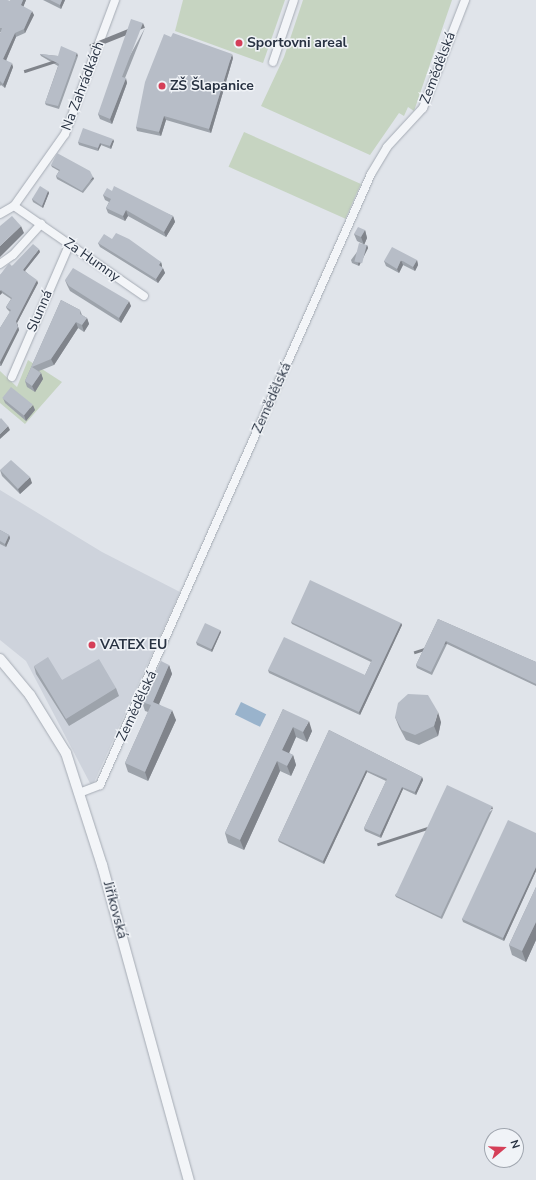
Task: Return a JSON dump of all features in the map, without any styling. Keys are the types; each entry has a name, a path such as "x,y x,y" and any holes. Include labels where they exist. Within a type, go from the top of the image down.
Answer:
{"street":[{"name":"Na Zahrádkách","path":"0,214 14,206 66,131 115,0"},
{"path":"273,62 294,0"},
{"name":"Zemědělská","path":"79,793 100,784 371,174 387,147 423,108 465,0"},
{"path":"0,264 14,255 41,224 14,206"},
{"name":"Za Humny","path":"41,224 144,296"},
{"name":"Slunná","path":"12,377 69,245"},
{"name":"Jiříkovská","path":"0,659 30,695 66,753 79,793 189,1180"}],"shaded area":[{"path":"0,490 102,552 180,592 92,787 26,661 0,640"}],"green space":[{"name":"Sportovni areal","path":"183,0 285,0 263,63 175,31"},
{"path":"303,0 452,0 414,111 408,107 404,116 399,113 370,155 261,106 284,57"},
{"path":"244,132 361,184 345,219 229,167"},
{"path":"28,360 62,382 25,424 0,403 0,371 17,387"}],"water":[{"path":"241,702 266,714 260,727 235,715"}],"building":[{"path":"0,0 23,0 21,5 32,11 24,29 15,33 3,59 12,63 3,84 0,81 0,34 2,28 0,28"},
{"path":"50,0 62,0 60,5"},
{"path":"131,19 143,23 122,77 126,78 110,119 98,114"},
{"path":"173,33 232,54 209,129 164,116 159,132 136,127 145,82 164,34 171,37"},
{"path":"61,46 77,53 58,106 45,103 59,64 40,54 58,56"},
{"path":"83,128 113,139 110,146 100,143 98,148 78,142"},
{"path":"57,153 90,171 93,177 82,191 56,176 60,170 51,165"},
{"path":"40,186 48,191 42,206 32,199"},
{"path":"114,186 173,216 164,232 126,210 123,216 106,208 111,199 103,195 107,188 112,191"},
{"path":"12,216 21,226 0,246 0,226"},
{"path":"358,227 365,230 361,237 354,234"},
{"path":"116,233 129,239 161,262 159,265 163,268 156,279 98,243 104,234 112,239"},
{"path":"359,243 367,245 362,263 354,261"},
{"path":"33,244 39,249 23,270 37,280 16,321 18,327 0,362 0,328 11,310 6,307 12,298 1,290 0,291 0,275 9,263 12,266"},
{"path":"392,247 417,260 413,267 401,260 397,269 384,261"},
{"path":"73,268 129,301 119,318 69,286 65,280"},
{"path":"61,300 80,310 80,314 87,318 82,325 76,322 51,359 32,367 41,373 32,386 25,381"},
{"path":"11,387 33,405 24,416 2,398"},
{"path":"1,418 8,426 0,434 0,419"},
{"path":"11,460 30,477 18,489 0,470"},
{"path":"0,530 9,535 5,544 0,541"},
{"path":"310,580 401,623 359,712 268,670 284,637 365,675 372,660 291,622"},
{"path":"438,619 536,662 536,684 446,641 431,672 416,665"},
{"path":"205,623 220,630 212,649 196,642"},
{"path":"48,657 62,680 99,659 116,688 66,719 34,666"},
{"path":"161,661 169,665 153,702 172,710 145,772 125,763 151,705 142,702"},
{"path":"408,694 428,695 438,712 434,726 415,735 402,730 395,717 398,703"},
{"path":"283,709 309,721 303,732 293,727 282,750 293,755 287,766 277,761 240,840 225,833"},
{"path":"329,730 422,777 415,792 402,787 380,835 364,828 387,779 366,770 323,861 278,840"},
{"path":"447,785 492,806 441,917 395,896"},
{"path":"508,820 536,833 536,867 503,938 462,919"},
{"path":"536,887 536,922 522,951 509,945"}],"place":[{"name":"Sportovni areal","path":"239,43"},
{"name":"ZŠ Šlapanice","path":"162,86"},
{"name":"VATEX EU","path":"92,645"}]}
